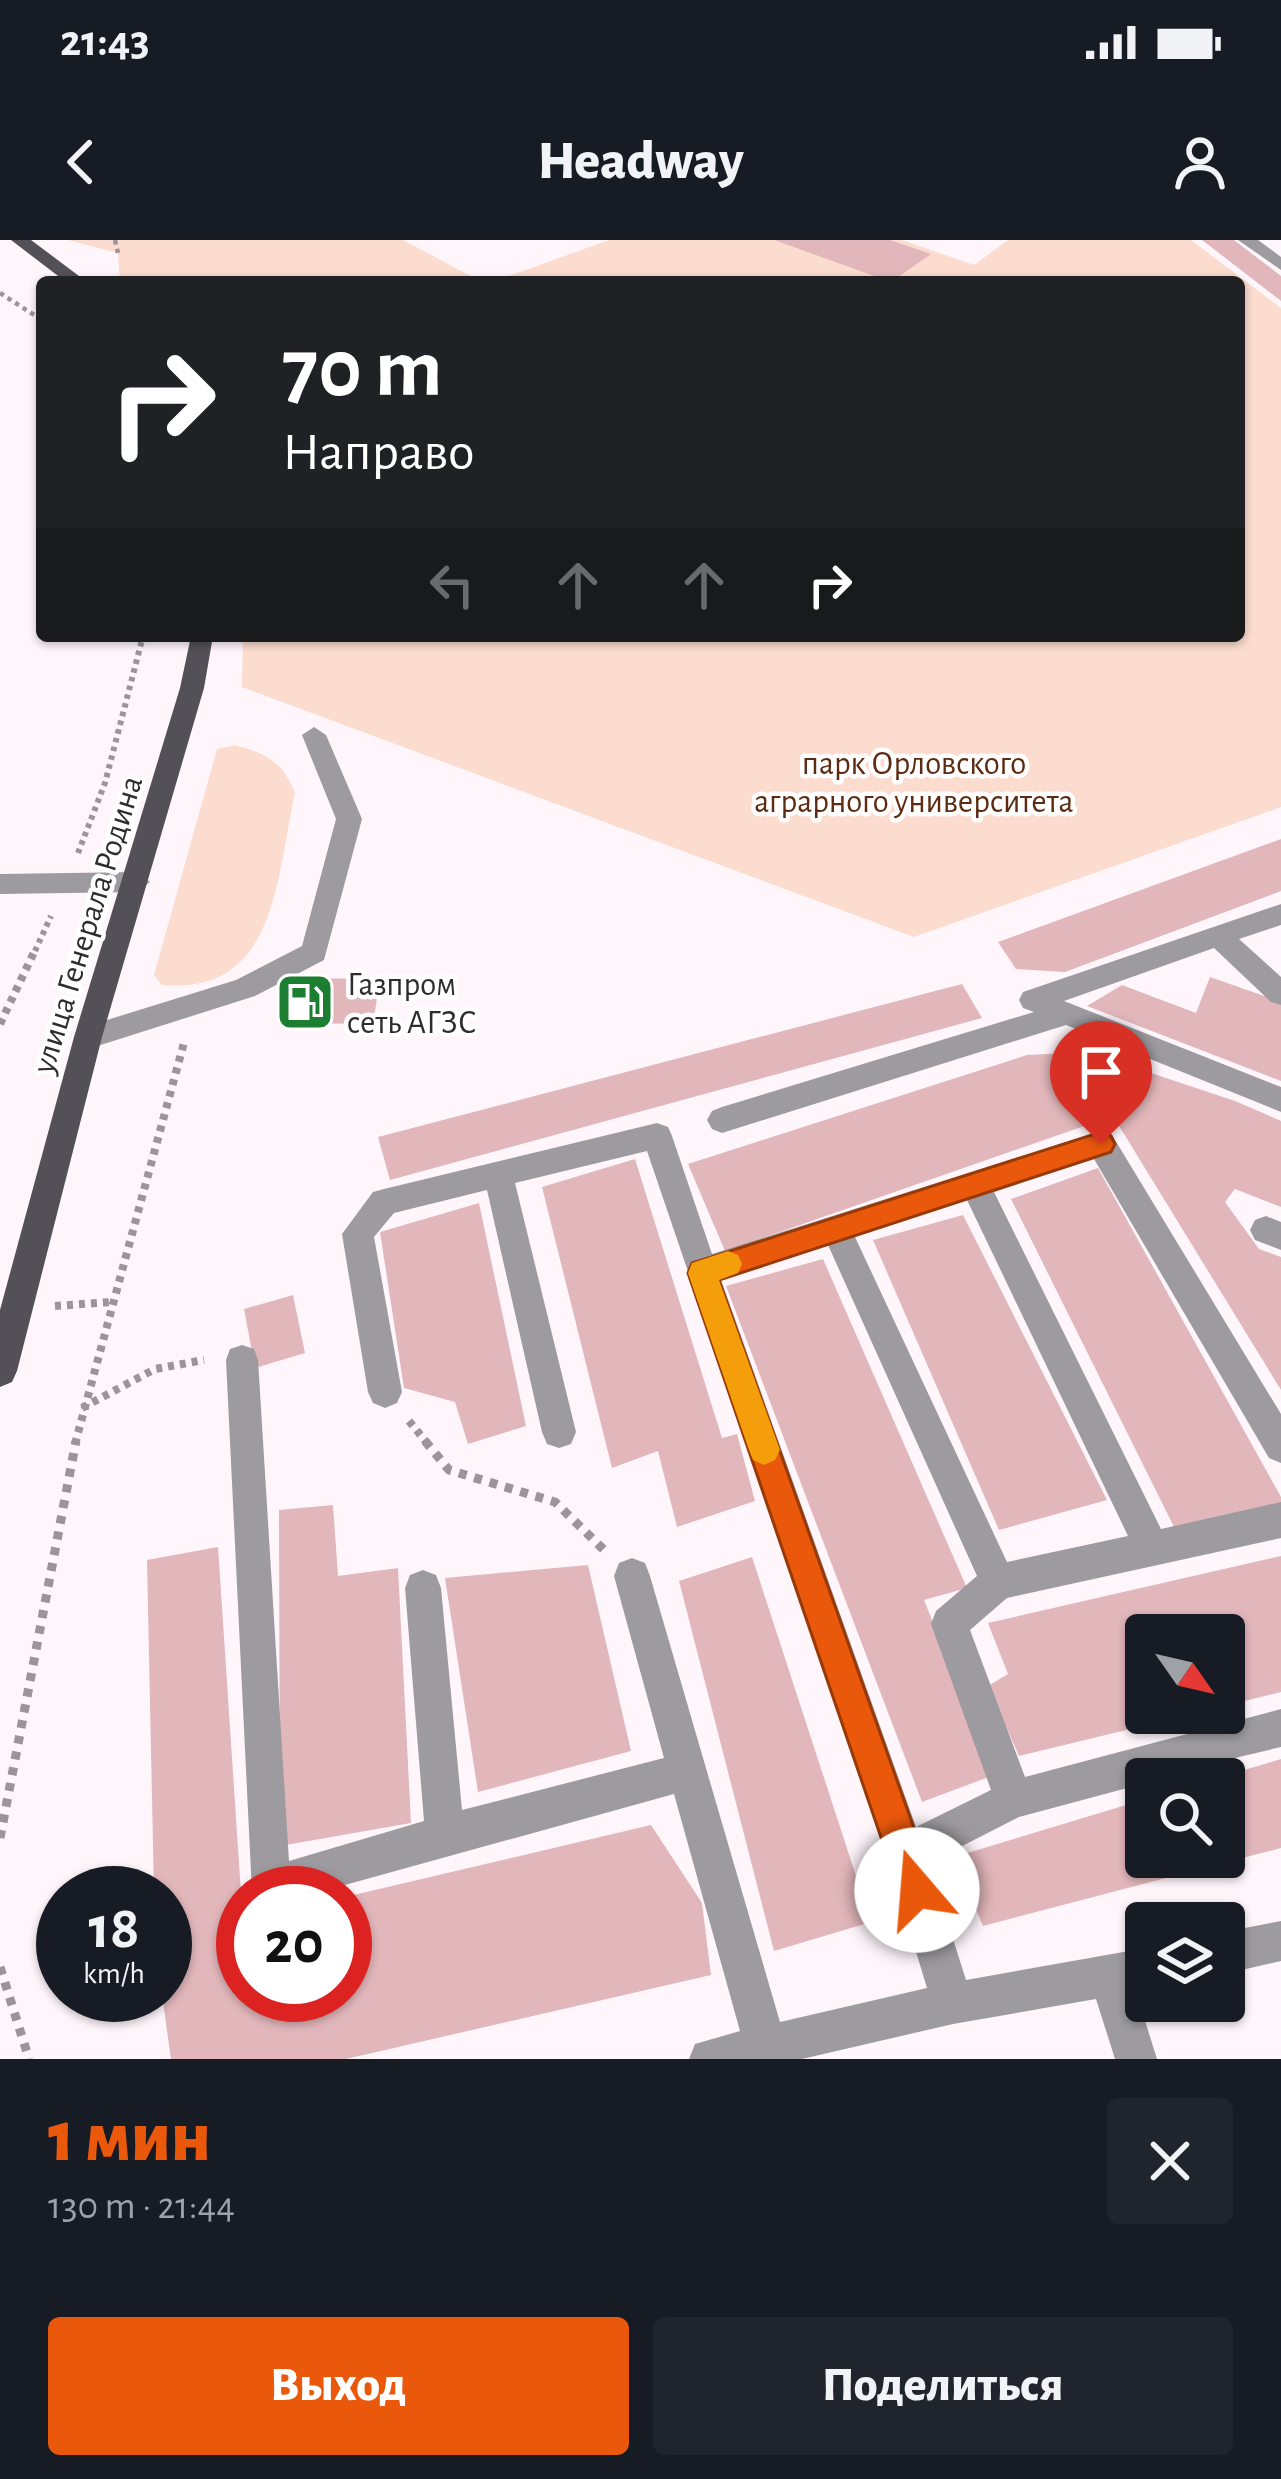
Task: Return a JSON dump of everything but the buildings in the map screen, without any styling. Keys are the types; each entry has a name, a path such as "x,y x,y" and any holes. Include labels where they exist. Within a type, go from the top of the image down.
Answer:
{"main road":[{"path":"20,240 70,276"},
{"name":"улица Генерала Родина","path":"0,1371 88,1036 193,688 201,642"}],"lane":[{"path":"1247,240 1281,265"},
{"path":"88,1036 245,988 314,952 349,820 314,735"},
{"path":"0,884 137,882"},
{"path":"1281,914 1033,1000 1281,1100"},
{"path":"1218,936 1281,994"},
{"path":"722,1120 1066,1014"},
{"path":"385,1392 358,1234 384,1202 657,1136 906,1853 953,2002"},
{"path":"702,1273 1101,1144 1281,1446"},
{"path":"498,1174 559,1432"},
{"path":"975,1185 1152,1548"},
{"path":"836,1229 998,1582"},
{"path":"242,1360 270,1887 445,1834 687,1771"},
{"path":"1014,1799 949,1624 998,1582 1281,1520"},
{"path":"632,1576 766,2047"},
{"path":"423,1588 445,1834"},
{"path":"906,1853 1014,1799 1281,1727"},
{"path":"1245,1949 1281,1941"},
{"path":"710,2059 953,2002 1125,1973"},
{"path":"1133,2022 1136,2059"}],"path":[{"path":"115,240 118,253"},
{"path":"0,293 36,316"},
{"path":"0,1024 66,885 105,783 141,642"},
{"path":"0,1838 82,1408 196,1003"},
{"path":"82,1408 142,1374 182,1360 242,1360"},
{"path":"385,1392 449,1470 555,1502 632,1576"},
{"path":"0,1967 29,2059"}],"green space":[{"path":"68,240 403,240 471,276 120,276 118,253"},
{"name":"парк Орловского аграрного университета","path":"609,240 902,240 974,265 1008,240 1191,240 1239,276 509,276"},
{"name":"парк Орловского аграрного университета","path":"1245,281 1281,308 1281,807 914,937 242,687 243,642 1245,642"},
{"path":"235,745 272,760 295,793 275,894 250,951 229,971 200,983 162,985 154,975 217,749"}],"slow traffic":[{"path":"728,1264 702,1273 764,1450"}],"place":[{"name":"Газпром сеть АГЗС","path":"305,1002"}],"route":[{"path":"917,1890 702,1273 1101,1144"}]}
